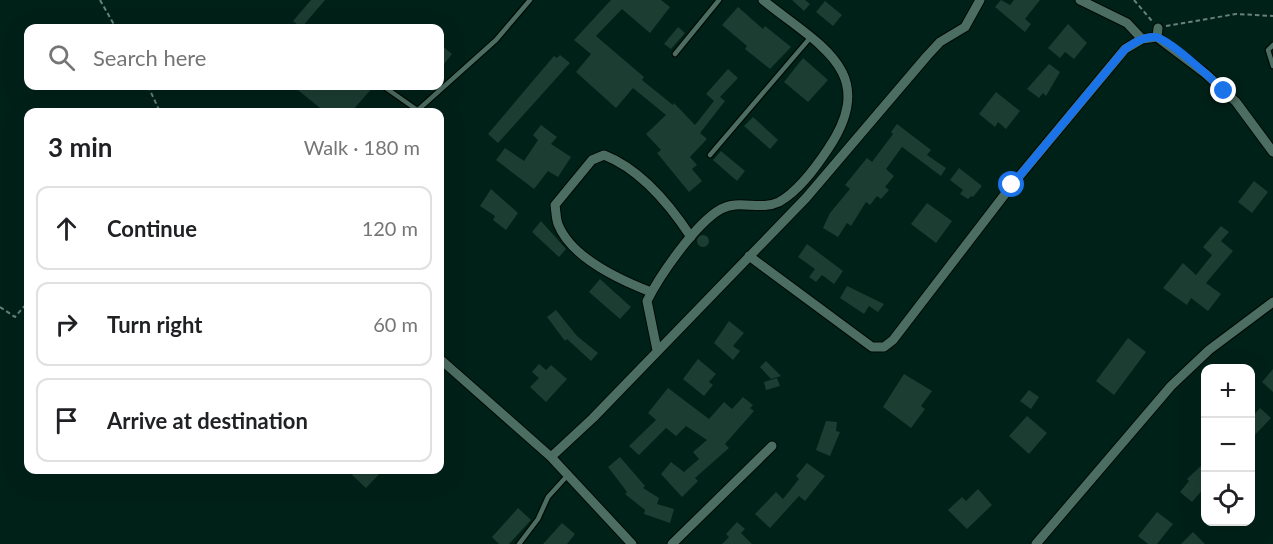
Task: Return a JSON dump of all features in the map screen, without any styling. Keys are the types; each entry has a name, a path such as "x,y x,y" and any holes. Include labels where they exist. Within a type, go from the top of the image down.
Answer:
{"street":[{"path":"657,350 647,311 647,301 651,292 691,237 720,210 732,205 762,206 777,203 789,195 821,159 838,133 848,108 846,77 837,60 763,0"},
{"path":"551,457 576,435 830,171 940,42 965,27 980,0"},
{"path":"1080,0 1127,23 1142,39"},
{"path":"749,256 872,348 884,347 893,340 1012,185 1125,49 1157,32 1236,102 1273,152"},
{"path":"651,292 629,284 593,263 572,243 558,224 555,206 592,160 604,155 618,160 655,192 691,237"},
{"path":"1036,544 1172,386 1209,350 1273,302"},
{"path":"444,363 551,457 632,544"},
{"path":"672,544 772,446"}],"lane":[{"path":"444,89 496,40 530,0"},
{"path":"675,54 719,0"},
{"path":"710,155 810,38"},
{"path":"1273,45 1268,50 1273,66"},
{"path":"389,90 416,108"},
{"path":"423,108 442,90"},
{"path":"519,544 538,519 541,507 568,475"}],"path":[{"path":"100,0 114,24"},
{"path":"1134,0 1157,32 1236,14 1273,16"},
{"path":"150,90 158,108"},
{"path":"0,307 15,316 24,306"}],"building":[{"path":"311,0 325,0 304,24 296,24 293,21"},
{"path":"611,0 661,0 670,7 650,33 622,9 596,36 644,77 642,80 673,105 674,103 695,125 714,101 706,94 728,69 738,78 720,97 725,101 700,133 707,139 690,157 697,165 692,169 702,181 689,192 657,153 661,150 646,134 666,115 633,88 616,108 576,72 591,54 574,40"},
{"path":"792,0 805,0 810,4 804,11"},
{"path":"1001,0 1010,5 1014,0 1040,0 1025,19 1031,24 1025,32 995,7"},
{"path":"825,1 842,15 833,26 816,12"},
{"path":"738,7 763,29 765,26 791,47 770,69 745,49 747,46 722,25"},
{"path":"1068,24 1087,43 1074,59 1065,52 1060,58 1048,48"},
{"path":"678,27 685,33 671,49 664,44"},
{"path":"444,47 452,54 444,64"},
{"path":"560,55 570,63 498,143 488,134 554,56 557,58"},
{"path":"803,58 828,80 808,102 784,82"},
{"path":"1049,64 1060,72 1046,96 1043,93 1039,98 1027,89"},
{"path":"298,90 370,90 355,108 320,108"},
{"path":"996,92 1020,111 1006,129 998,122 995,127 979,114"},
{"path":"753,117 778,140 770,149 744,126"},
{"path":"897,124 931,150 927,155 946,168 941,176 902,147 886,169 894,176 885,187 889,190 881,199 877,196 870,205 866,202 851,226 847,223 838,237 823,228 830,213 850,189 845,185 867,158 872,162 893,134 891,132"},
{"path":"541,125 557,137 551,144 571,157 558,177 548,171 534,189 496,160 505,148 524,161 538,140 533,135"},
{"path":"721,151 745,171 737,181 713,160"},
{"path":"959,168 982,186 973,197 968,199 960,194 963,190 950,180"},
{"path":"1254,181 1268,192 1252,213 1238,202"},
{"path":"491,189 518,213 506,230 493,220 495,216 480,206"},
{"path":"927,203 952,221 936,243 911,224"},
{"path":"541,221 566,249 559,257 532,232"},
{"path":"1221,226 1229,232 1221,241 1233,251 1206,283 1221,294 1208,311 1191,298 1187,305 1163,288 1183,263 1196,275 1212,255 1203,247"},
{"path":"705,235 709,241 705,247 701,247 697,239"},
{"path":"807,244 843,271 834,284 822,275 816,282 809,277 815,269 798,257"},
{"path":"600,279 631,307 620,319 589,292"},
{"path":"847,286 884,304 878,312 869,306 864,314 840,298"},
{"path":"556,310 577,336 598,353 591,361 567,339 565,341 547,317"},
{"path":"729,321 744,333 733,346 740,351 733,360 714,343"},
{"path":"1128,338 1146,352 1114,395 1096,381"},
{"path":"698,359 716,374 709,382 713,385 704,396 683,379"},
{"path":"766,361 781,376 771,379 760,367"},
{"path":"539,364 546,370 551,365 567,379 546,402 530,387 539,378 532,372"},
{"path":"1273,369 1273,392 1262,382"},
{"path":"904,374 932,391 921,406 925,409 911,428 883,407"},
{"path":"777,378 780,386 766,390 764,382"},
{"path":"668,388 709,419 724,402 732,409 743,397 753,405 750,408 754,411 725,444 729,448 695,478 698,481 682,497 661,474 671,462 684,472 699,459 693,452 707,440 686,426 676,436 666,428 639,455 629,446 656,420 648,413"},
{"path":"1029,390 1039,397 1031,409 1020,401"},
{"path":"1260,408 1271,418 1255,435 1255,418 1255,414"},
{"path":"1027,416 1047,433 1029,454 1009,436"},
{"path":"826,421 837,422 836,431 840,432 830,456 816,450"},
{"path":"620,457 645,486 643,488 659,498 657,504 674,509 670,523 644,514 645,510 625,494 627,492 608,467"},
{"path":"807,463 825,476 805,501 799,496 770,528 755,514 776,492 783,499 799,479 796,476"},
{"path":"1201,466 1201,492 1192,502 1180,492 1189,481 1187,479"},
{"path":"353,474 379,474 366,488"},
{"path":"978,489 992,505 967,529 948,510 962,497 966,501"},
{"path":"518,508 531,520 509,544 499,544 492,537"},
{"path":"1157,512 1173,524 1157,544 1148,544 1138,536"},
{"path":"737,522 745,529 741,533 752,544 722,544 729,537 726,534"},
{"path":"562,523 575,534 567,544 543,544"},
{"path":"1193,532 1205,544 1181,544"}],"route":[{"path":"1012,185 1125,49 1142,39 1157,37 1169,44 1224,91"}]}
